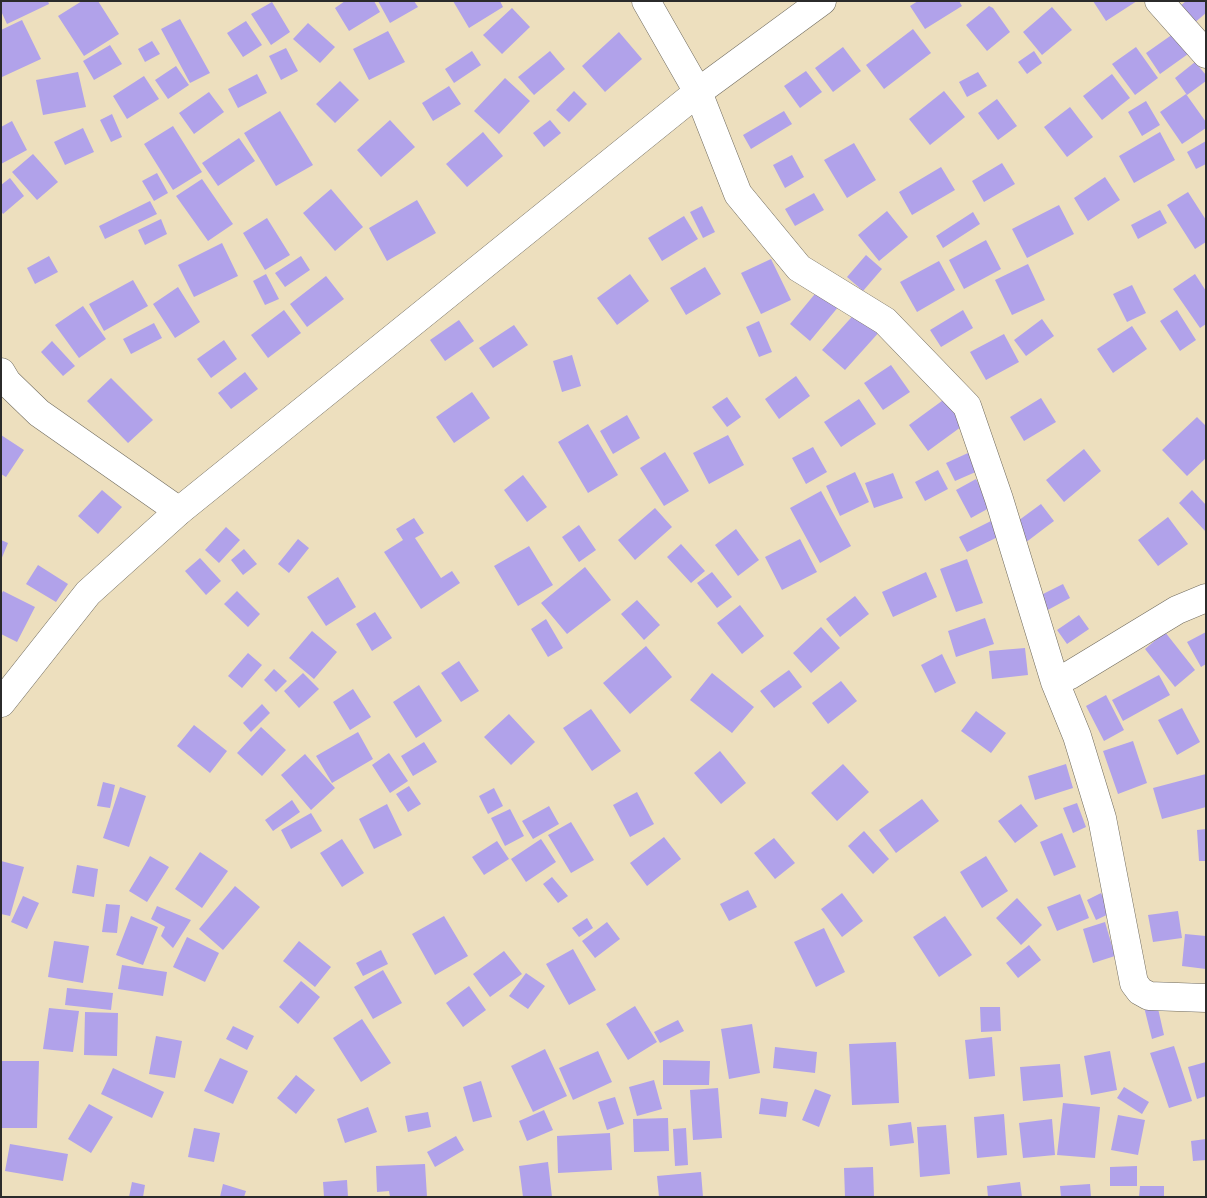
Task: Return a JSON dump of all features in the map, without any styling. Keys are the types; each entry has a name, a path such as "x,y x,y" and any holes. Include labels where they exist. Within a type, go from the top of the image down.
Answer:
{"street":[{"path":"646,1 698,92 738,194 799,268 885,321 967,406 999,499 1055,682 1077,736 1102,818 1134,983 1140,991 1148,996 1206,998"},
{"path":"1,704 88,593 179,511 698,92 822,1"},
{"path":"1160,1 1206,54"},
{"path":"1,372 7,382 39,413 179,511"},
{"path":"1055,682 1070,675 1177,610 1206,598"}],"building":[{"path":"1,1 48,1 49,4 7,24 1,11"},
{"path":"82,1 98,1 119,34 84,56 58,16"},
{"path":"345,1 374,1 380,12 349,31 335,8"},
{"path":"378,1 414,1 418,7 390,23"},
{"path":"453,1 500,1 503,7 469,28"},
{"path":"918,1 959,1 962,6 925,29 910,6"},
{"path":"1093,1 1137,1 1106,21"},
{"path":"1186,1 1206,1 1206,13 1193,24 1178,8"},
{"path":"272,2 290,32 271,45 251,14"},
{"path":"989,6 993,8 1010,32 987,51 966,25"},
{"path":"1052,7 1072,30 1042,55 1023,32"},
{"path":"512,8 530,27 502,54 483,35"},
{"path":"180,19 210,73 190,83 161,29"},
{"path":"22,20 41,59 2,77 1,30"},
{"path":"246,21 262,45 243,57 227,33"},
{"path":"308,23 335,47 320,63 293,39"},
{"path":"913,29 931,53 884,89 866,65"},
{"path":"388,31 405,62 369,80 353,49"},
{"path":"619,32 642,59 605,92 582,66"},
{"path":"1173,34 1188,54 1160,74 1146,53"},
{"path":"152,41 160,54 145,62 138,49"},
{"path":"110,45 122,64 94,80 83,61"},
{"path":"843,47 861,71 833,92 815,68"},
{"path":"1136,47 1158,78 1135,95 1112,64"},
{"path":"286,48 298,71 281,80 269,56"},
{"path":"472,51 481,65 454,83 445,69"},
{"path":"550,51 565,69 534,95 518,77"},
{"path":"1034,51 1042,63 1027,74 1018,62"},
{"path":"1195,62 1206,75 1206,81 1187,95 1175,78"},
{"path":"176,66 189,85 168,99 155,80"},
{"path":"806,71 822,92 800,108 784,86"},
{"path":"78,72 86,107 43,115 36,80"},
{"path":"978,72 987,86 967,97 959,82"},
{"path":"257,74 267,93 238,108 228,89"},
{"path":"1112,74 1130,98 1102,120 1083,96"},
{"path":"144,76 159,99 127,119 113,96"},
{"path":"505,78 530,101 499,134 474,111"},
{"path":"340,81 359,100 335,123 316,104"},
{"path":"449,86 461,104 433,121 422,103"},
{"path":"574,91 587,104 569,122 556,110"},
{"path":"944,91 965,117 930,145 909,119"},
{"path":"209,92 224,112 194,134 179,113"},
{"path":"1186,94 1206,122 1206,128 1182,144 1160,112"},
{"path":"997,99 1017,126 998,140 978,113"},
{"path":"1146,101 1160,125 1142,136 1128,112"},
{"path":"1070,107 1093,137 1067,157 1044,127"},
{"path":"280,111 313,165 276,186 244,133"},
{"path":"784,111 792,124 751,149 743,135"},
{"path":"112,114 122,137 111,142 100,120"},
{"path":"390,120 415,147 381,177 357,150"},
{"path":"550,120 561,133 544,147 533,133"},
{"path":"12,121 27,150 1,164 1,127"},
{"path":"173,126 202,172 173,190 144,144"},
{"path":"83,128 94,152 65,165 54,142"},
{"path":"483,132 503,156 467,187 446,164"},
{"path":"1160,132 1175,160 1134,183 1119,156"},
{"path":"239,138 255,161 218,186 202,163"},
{"path":"1206,141 1206,164 1196,169 1187,152"},
{"path":"854,143 876,180 847,198 824,160"},
{"path":"33,154 58,182 37,200 12,172"},
{"path":"792,155 804,177 785,188 773,165"},
{"path":"1002,163 1015,184 984,202 972,181"},
{"path":"941,167 955,190 912,215 899,192"},
{"path":"157,173 168,193 154,201 142,181"},
{"path":"1105,177 1120,200 1088,221 1074,198"},
{"path":"10,178 24,196 3,214 1,211 1,185"},
{"path":"202,179 233,224 208,241 176,196"},
{"path":"331,189 363,227 335,251 303,213"},
{"path":"1188,192 1206,220 1206,242 1195,249 1167,205"},
{"path":"814,193 824,210 795,226 785,209"},
{"path":"417,200 436,233 387,261 369,228"},
{"path":"150,201 157,214 105,239 99,226"},
{"path":"1059,205 1074,234 1027,258 1012,229"},
{"path":"702,206 715,232 703,238 690,212"},
{"path":"1160,210 1167,223 1138,239 1131,225"},
{"path":"887,211 908,237 879,261 858,235"},
{"path":"973,212 980,224 943,248 936,236"},
{"path":"684,216 698,239 662,261 648,238"},
{"path":"267,218 290,255 265,270 243,233"},
{"path":"161,219 167,234 145,245 138,230"},
{"path":"986,240 1001,269 964,289 949,260"},
{"path":"222,243 238,276 194,297 178,265"},
{"path":"866,255 882,269 863,291 847,277"},
{"path":"49,256 58,272 35,284 27,268"},
{"path":"301,256 310,270 285,287 275,273"},
{"path":"771,259 791,300 761,314 741,273"},
{"path":"939,261 955,290 917,312 900,282"},
{"path":"1028,264 1045,300 1012,315 995,280"},
{"path":"705,267 721,294 686,315 670,288"},
{"path":"266,274 279,299 265,305 253,281"},
{"path":"630,274 649,301 617,325 597,298"},
{"path":"1195,274 1206,291 1206,324 1200,328 1173,289"},
{"path":"326,276 344,299 307,327 290,304"},
{"path":"133,280 148,306 104,331 89,304"},
{"path":"1132,285 1146,313 1127,322 1113,294"},
{"path":"178,287 200,322 175,338 153,304"},
{"path":"819,289 839,306 810,341 790,324"},
{"path":"83,306 106,339 79,358 55,325"},
{"path":"284,310 301,333 268,358 251,335"},
{"path":"858,310 881,330 845,370 822,350"},
{"path":"963,310 973,328 941,347 930,330"},
{"path":"1177,310 1196,340 1180,351 1160,321"},
{"path":"1042,319 1054,336 1026,356 1014,340"},
{"path":"459,320 474,341 445,361 430,340"},
{"path":"759,321 772,352 759,357 746,327"},
{"path":"154,323 162,338 131,354 123,339"},
{"path":"514,325 528,345 493,368 479,348"},
{"path":"1132,326 1147,349 1113,373 1097,349"},
{"path":"1004,334 1019,362 986,380 970,352"},
{"path":"224,340 237,359 211,378 197,359"},
{"path":"52,341 75,366 63,376 41,352"},
{"path":"572,355 581,386 562,392 553,361"},
{"path":"891,365 910,392 883,410 864,383"},
{"path":"245,372 258,389 231,409 218,393"},
{"path":"796,376 810,396 779,419 765,399"},
{"path":"111,378 153,420 128,443 87,401"},
{"path":"472,392 490,418 454,443 436,417"},
{"path":"727,397 741,417 727,427 712,407"},
{"path":"946,398 965,424 928,451 909,425"},
{"path":"1041,398 1056,422 1024,441 1010,417"},
{"path":"859,399 876,424 841,447 824,422"},
{"path":"627,415 640,438 613,454 600,431"},
{"path":"1197,417 1206,426 1206,458 1187,476 1162,450"},
{"path":"588,424 618,475 588,493 558,442"},
{"path":"1,435 24,450 6,477 1,474"},
{"path":"728,435 744,465 709,484 693,453"},
{"path":"813,447 827,472 806,484 792,458"},
{"path":"979,448 987,467 955,481 946,463"},
{"path":"1084,449 1101,471 1064,502 1046,480"},
{"path":"665,452 689,491 664,506 640,468"},
{"path":"938,470 948,489 925,501 915,482"},
{"path":"855,472 869,502 840,516 826,486"},
{"path":"893,473 903,498 874,508 865,483"},
{"path":"523,475 547,507 527,522 504,490"},
{"path":"976,479 991,507 971,518 956,490"},
{"path":"102,490 122,507 98,534 78,516"},
{"path":"1192,490 1206,505 1206,532 1179,503"},
{"path":"821,491 851,546 820,563 790,508"},
{"path":"1041,504 1054,521 1025,543 1011,526"},
{"path":"655,508 672,527 635,560 618,540"},
{"path":"1168,517 1188,544 1158,566 1138,540"},
{"path":"414,518 424,533 415,538 441,578 452,571 460,583 421,609 384,552 403,540 396,529"},
{"path":"995,519 1002,535 967,552 959,537"},
{"path":"579,525 596,550 579,562 562,537"},
{"path":"226,527 240,540 219,563 205,550"},
{"path":"736,529 759,560 738,576 715,545"},
{"path":"298,539 309,548 289,573 278,564"},
{"path":"800,539 817,572 782,590 765,557"},
{"path":"1,540 8,543 1,560"},
{"path":"681,544 705,571 691,583 667,557"},
{"path":"529,546 553,585 518,606 494,566"},
{"path":"244,549 257,564 243,575 231,560"},
{"path":"200,558 221,581 206,595 185,571"},
{"path":"967,559 983,603 956,612 940,569"},
{"path":"38,565 68,584 56,602 26,584"},
{"path":"585,567 611,600 567,634 541,603"},
{"path":"712,572 732,597 717,608 697,583"},
{"path":"926,572 937,597 893,617 882,592"},
{"path":"338,577 356,607 326,626 307,597"},
{"path":"1063,584 1070,598 1044,612 1037,597"},
{"path":"3,591 35,607 17,642 1,634 1,595"},
{"path":"237,591 260,614 248,627 224,604"},
{"path":"855,596 869,614 840,637 826,619"},
{"path":"637,600 660,625 644,640 621,614"},
{"path":"740,605 764,636 742,654 717,623"},
{"path":"375,612 392,638 372,651 356,624"},
{"path":"1079,615 1089,629 1067,644 1057,630"},
{"path":"985,618 994,644 956,657 948,631"},
{"path":"546,619 563,648 548,657 531,629"},
{"path":"821,627 840,648 811,673 793,653"},
{"path":"312,631 337,652 314,679 289,658"},
{"path":"1165,632 1195,670 1175,687 1145,649"},
{"path":"1206,632 1206,664 1201,667 1187,642"},
{"path":"646,646 672,677 630,714 603,683"},
{"path":"1025,648 1028,675 992,679 989,651"},
{"path":"248,653 262,665 242,688 228,676"},
{"path":"942,654 956,683 935,693 921,665"},
{"path":"459,661 479,691 461,702 441,673"},
{"path":"274,669 287,681 276,692 264,680"},
{"path":"789,670 802,687 774,708 760,691"},
{"path":"303,673 319,689 299,708 284,691"},
{"path":"712,673 754,707 732,733 690,700"},
{"path":"1159,675 1170,695 1123,721 1112,700"},
{"path":"841,681 857,701 828,724 812,703"},
{"path":"419,685 442,721 416,738 393,702"},
{"path":"353,689 371,717 350,730 333,702"},
{"path":"1106,695 1124,730 1104,741 1086,706"},
{"path":"262,704 270,713 251,732 243,723"},
{"path":"1182,708 1200,742 1177,755 1158,720"},
{"path":"591,709 621,751 592,771 563,728"},
{"path":"976,711 1006,733 991,753 961,731"},
{"path":"509,714 535,742 511,765 484,737"},
{"path":"194,725 227,751 210,773 177,746"},
{"path":"261,727 286,750 262,776 237,753"},
{"path":"358,732 373,759 332,783 316,756"},
{"path":"1133,741 1147,783 1118,794 1103,751"},
{"path":"424,742 437,762 413,776 401,756"},
{"path":"720,751 746,783 721,804 694,773"},
{"path":"389,753 408,781 390,793 372,765"},
{"path":"305,754 335,788 311,810 281,775"},
{"path":"843,764 869,792 837,821 811,793"},
{"path":"1066,764 1073,788 1035,800 1028,776"},
{"path":"1206,774 1206,807 1162,819 1153,788"},
{"path":"103,782 115,785 110,808 97,806"},
{"path":"409,786 421,804 408,812 396,794"},
{"path":"120,787 146,796 129,847 103,838"},
{"path":"494,788 503,806 488,814 479,796"},
{"path":"637,792 654,824 630,837 613,805"},
{"path":"922,799 939,821 896,853 879,830"},
{"path":"292,800 300,812 273,831 265,820"},
{"path":"1077,803 1086,827 1073,833 1063,808"},
{"path":"387,804 402,835 374,849 359,819"},
{"path":"1021,804 1038,826 1015,843 998,821"},
{"path":"549,806 559,824 533,839 522,821"},
{"path":"510,809 524,836 505,846 491,818"},
{"path":"311,813 322,831 291,849 281,830"},
{"path":"571,822 594,860 571,873 548,835"},
{"path":"1206,829 1206,861 1199,861 1197,830"},
{"path":"864,831 889,859 873,874 848,846"},
{"path":"1062,833 1076,867 1054,876 1040,842"},
{"path":"664,837 681,859 647,886 630,863"},
{"path":"774,838 795,863 775,879 754,853"},
{"path":"342,839 364,873 342,887 320,853"},
{"path":"541,839 556,862 526,882 511,859"},
{"path":"497,841 509,859 484,875 472,857"},
{"path":"200,852 228,871 202,908 175,889"},
{"path":"150,856 169,867 147,902 129,891"},
{"path":"986,856 1008,891 982,908 960,872"},
{"path":"1,861 24,867 10,916 1,914"},
{"path":"77,865 98,869 94,897 72,893"},
{"path":"552,877 568,896 558,903 543,884"},
{"path":"235,886 260,907 223,950 199,929"},
{"path":"748,890 757,907 729,921 720,904"},
{"path":"842,893 863,921 842,937 821,909"},
{"path":"1101,893 1111,913 1096,920 1087,900"},
{"path":"1080,894 1089,918 1057,931 1047,907"},
{"path":"23,896 39,903 27,929 11,922"},
{"path":"1017,898 1042,925 1021,945 996,918"},
{"path":"106,904 120,905 117,933 102,932"},
{"path":"157,906 191,920 173,948 161,936 165,927 151,919"},
{"path":"1178,911 1182,938 1153,942 1148,915"},
{"path":"131,916 158,927 143,965 116,955"},
{"path":"444,916 468,956 435,975 412,934"},
{"path":"945,916 972,955 939,977 913,937"},
{"path":"587,918 593,928 579,937 572,928"},
{"path":"607,922 620,939 595,958 582,941"},
{"path":"1105,922 1115,956 1093,963 1083,929"},
{"path":"824,928 845,972 816,987 794,942"},
{"path":"1185,934 1206,936 1206,969 1182,966"},
{"path":"187,937 219,953 205,982 173,967"},
{"path":"54,941 89,946 83,983 48,977"},
{"path":"299,941 331,967 315,987 283,961"},
{"path":"1029,945 1041,960 1018,978 1006,963"},
{"path":"573,949 596,990 569,1005 546,964"},
{"path":"381,950 388,964 363,976 356,963"},
{"path":"504,951 522,974 490,997 473,974"},
{"path":"122,965 167,972 163,996 118,989"},
{"path":"383,970 402,1003 373,1019 354,987"},
{"path":"526,973 545,986 528,1009 509,996"},
{"path":"301,981 320,997 298,1024 279,1007"},
{"path":"469,986 486,1010 463,1027 446,1003"},
{"path":"67,988 113,993 111,1010 65,1005"},
{"path":"1157,1004 1164,1035 1152,1039 1144,1007"},
{"path":"635,1006 657,1042 628,1060 606,1024"},
{"path":"980,1007 1000,1007 1001,1031 981,1032"},
{"path":"49,1008 79,1011 73,1052 43,1049"},
{"path":"85,1012 118,1013 117,1056 84,1055"},
{"path":"362,1019 391,1063 361,1082 333,1038"},
{"path":"678,1020 684,1031 660,1043 654,1032"},
{"path":"752,1024 760,1073 729,1079 721,1029"},
{"path":"233,1026 254,1036 247,1050 226,1039"},
{"path":"156,1036 182,1041 175,1078 149,1074"},
{"path":"992,1037 995,1076 969,1079 965,1040"},
{"path":"896,1042 899,1103 852,1105 849,1044"},
{"path":"1174,1046 1192,1101 1169,1108 1150,1053"},
{"path":"775,1047 817,1052 815,1073 773,1068"},
{"path":"545,1049 567,1096 533,1112 511,1066"},
{"path":"598,1051 612,1082 573,1100 559,1068"},
{"path":"1110,1051 1117,1090 1091,1095 1084,1056"},
{"path":"220,1058 248,1071 233,1104 204,1091"},
{"path":"663,1060 710,1061 709,1085 663,1085"},
{"path":"1,1061 39,1061 37,1128 1,1128"},
{"path":"1206,1062 1206,1096 1197,1099 1188,1067"},
{"path":"1060,1064 1063,1097 1023,1101 1020,1067"},
{"path":"113,1068 164,1092 152,1118 101,1094"},
{"path":"296,1075 315,1090 296,1114 277,1098"},
{"path":"654,1080 662,1109 637,1116 629,1087"},
{"path":"481,1081 492,1117 473,1122 463,1087"},
{"path":"1124,1087 1149,1102 1142,1114 1117,1098"},
{"path":"718,1088 722,1138 693,1140 690,1090"},
{"path":"815,1089 831,1095 819,1127 802,1120"},
{"path":"615,1097 624,1124 607,1130 598,1102"},
{"path":"761,1098 788,1102 786,1117 759,1114"},
{"path":"1063,1103 1100,1107 1095,1158 1057,1155"},
{"path":"89,1104 113,1117 91,1153 68,1139"},
{"path":"368,1107 377,1132 345,1143 337,1119"},
{"path":"544,1110 553,1130 527,1141 519,1121"},
{"path":"428,1112 431,1127 408,1132 405,1116"},
{"path":"1004,1114 1007,1155 977,1158 974,1117"},
{"path":"1118,1115 1145,1120 1138,1155 1111,1150"},
{"path":"668,1118 669,1151 634,1152 633,1119"},
{"path":"1052,1119 1055,1155 1023,1158 1019,1123"},
{"path":"911,1122 914,1143 890,1146 888,1125"},
{"path":"946,1125 950,1174 920,1177 917,1127"},
{"path":"194,1128 220,1133 214,1162 188,1157"},
{"path":"686,1128 688,1165 675,1166 673,1129"},
{"path":"610,1133 612,1170 558,1173 557,1136"},
{"path":"456,1136 464,1150 435,1167 427,1152"},
{"path":"1206,1139 1206,1160 1193,1161 1191,1141"},
{"path":"10,1144 68,1154 63,1181 5,1171"},
{"path":"548,1162 552,1197 523,1197 519,1166"},
{"path":"425,1164 427,1197 390,1197 389,1191 377,1192 376,1166"},
{"path":"1137,1166 1137,1186 1110,1186 1110,1167"},
{"path":"873,1167 874,1197 845,1197 844,1168"},
{"path":"701,1172 703,1197 659,1197 657,1176"},
{"path":"347,1180 348,1197 324,1197 323,1182"},
{"path":"132,1182 145,1185 143,1197 129,1197"},
{"path":"1020,1182 1022,1197 988,1197 987,1186"},
{"path":"223,1184 246,1191 244,1197 220,1197"},
{"path":"1090,1184 1091,1197 1061,1197 1060,1186"},
{"path":"1140,1186 1164,1186 1164,1197 1139,1197"}]}
